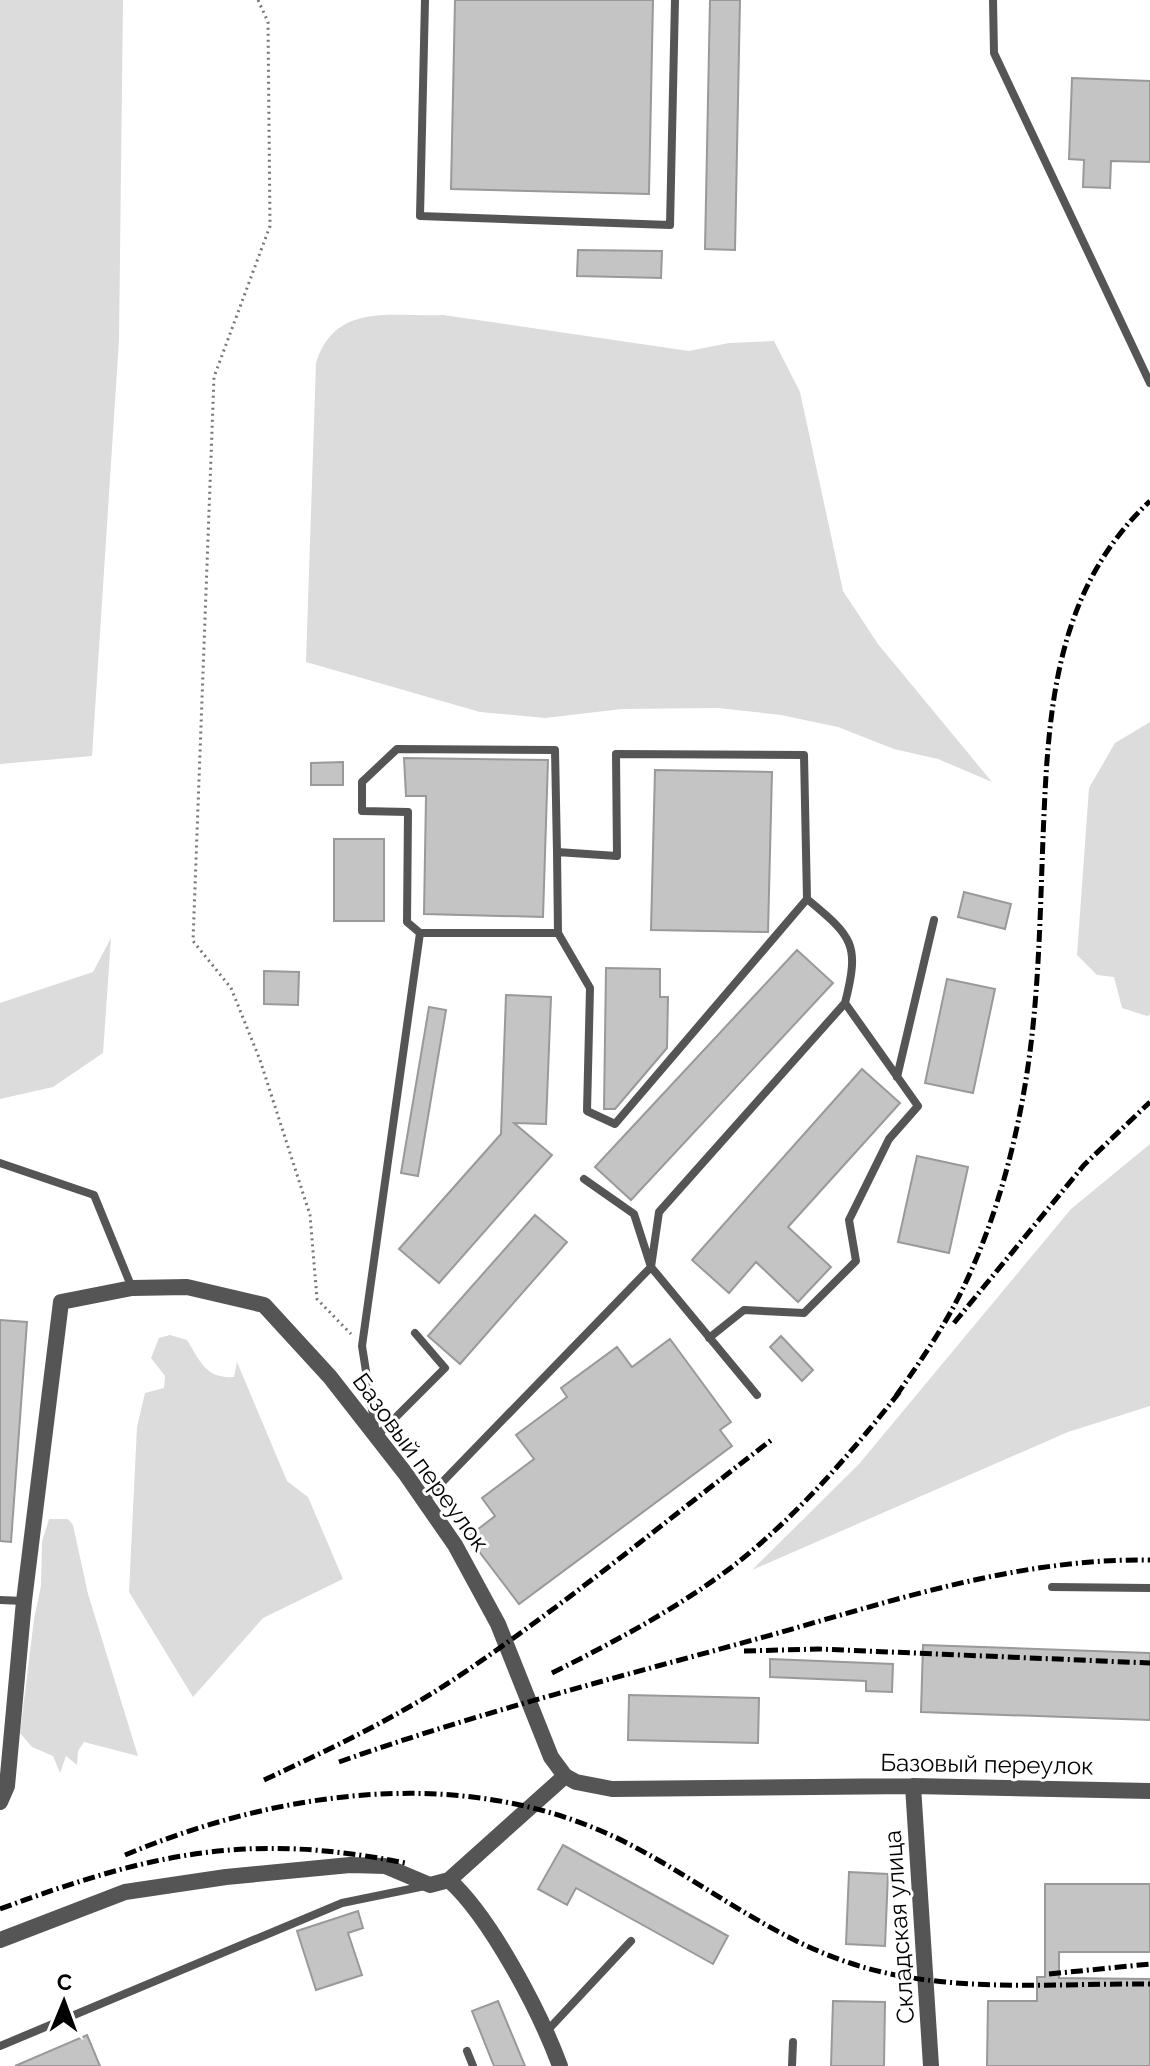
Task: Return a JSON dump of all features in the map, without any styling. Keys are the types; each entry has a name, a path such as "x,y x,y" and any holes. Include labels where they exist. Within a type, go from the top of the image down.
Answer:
{"street":[{"name":"Базовый переулок","path":"0,1802 7,1786 24,1601 61,1302 132,1288 187,1287 264,1305 330,1377 425,1500 478,1585 551,1757 565,1776 594,1786 637,1790 913,1786 1150,1791"},
{"path":"0,1940 125,1892 299,1868 385,1866 430,1885 449,1880 565,1776"},
{"name":"Складская улица","path":"913,1786 931,2066"},
{"path":"449,1880 461,1891 495,1938 560,2066"}],"lane":[{"path":"425,0 420,216 670,225 675,0"},
{"path":"993,0 994,53 1150,383"},
{"path":"557,852 617,856 616,754 804,755 807,899 615,1124 587,1111 590,988 558,933 555,750 397,749 362,782 362,811 408,812 407,922 420,933 558,933"},
{"path":"425,1500 651,1267 659,1212 845,1003 855,962 842,928 807,899"},
{"path":"897,1077 934,920"},
{"path":"376,1437 362,1346 420,933"},
{"path":"709,1338 744,1310 804,1313 856,1261 849,1220 889,1139 918,1106 845,1003"},
{"path":"0,1163 94,1195 132,1288"},
{"path":"584,1179 634,1214 651,1267 757,1395"},
{"path":"376,1437 445,1368 415,1333"},
{"path":"1052,1587 1150,1588"},
{"path":"0,1600 24,1601"},
{"path":"0,2046 342,1903 430,1885"},
{"path":"545,2032 631,1941"},
{"path":"792,2066 793,2042"},
{"path":"467,2051 473,2066"}],"path":[{"path":"258,0 268,22 270,226 214,377 193,941 231,988 260,1060 310,1215 317,1299 362,1346"}],"shaded area":[{"path":"0,0 123,0 119,340 92,756 0,764"},
{"path":"385,315 443,315 689,351 729,343 774,341 800,392 843,591 878,644 992,782 938,759 894,749 838,727 781,715 718,708 622,709 545,718 480,712 306,662 316,363 336,330 351,322"},
{"path":"1150,722 1150,1015 1147,1016 1122,1008 1114,977 1097,975 1077,955 1089,788 1115,743"},
{"path":"111,938 103,1053 53,1087 0,1099 0,1003 93,972"},
{"path":"1150,1144 1150,1406 1068,1432 752,1570 859,1464 1071,1209"},
{"path":"170,1335 187,1340 205,1367 217,1375 234,1377 237,1362 287,1481 308,1497 343,1579 263,1618 193,1697 129,1592 137,1427 145,1393 164,1388 165,1376 151,1358 159,1338"},
{"path":"49,1519 68,1519 73,1525 88,1594 138,1756 84,1742 78,1751 77,1765 66,1756 60,1773 53,1756 32,1747 20,1733 41,1586 42,1542"}],"building":[{"path":"455,0 653,0 649,194 451,189"},
{"path":"710,0 740,0 735,250 705,249"},
{"path":"1072,78 1150,81 1150,162 1111,161 1110,188 1083,187 1084,160 1069,159"},
{"path":"578,250 662,251 661,278 577,276"},
{"path":"404,758 548,760 543,917 424,914 426,796 406,796"},
{"path":"343,762 343,785 311,785 311,763"},
{"path":"655,770 772,772 768,932 651,930"},
{"path":"334,839 384,839 384,921 334,921"},
{"path":"964,892 1011,904 1005,929 958,917"},
{"path":"797,950 833,983 631,1200 595,1167"},
{"path":"606,968 660,969 660,997 668,997 667,1048 615,1109 604,1109"},
{"path":"264,971 299,972 298,1005 264,1004"},
{"path":"947,979 995,989 973,1093 925,1083"},
{"path":"506,995 551,997 546,1124 514,1123 552,1155 439,1283 399,1249 501,1134"},
{"path":"429,1007 446,1010 418,1176 401,1173"},
{"path":"862,1069 900,1103 788,1227 831,1267 798,1302 756,1262 729,1293 692,1260"},
{"path":"917,1156 968,1167 949,1253 898,1242"},
{"path":"535,1215 567,1242 460,1364 428,1336"},
{"path":"0,1320 27,1322 11,1542 0,1541"},
{"path":"781,1336 813,1370 802,1381 770,1347"},
{"path":"670,1339 731,1422 720,1430 732,1446 519,1604 468,1537 495,1516 482,1498 534,1459 516,1435 567,1397 561,1388 617,1347 632,1367"},
{"path":"923,1645 1150,1653 1150,1720 921,1712"},
{"path":"770,1659 893,1664 892,1692 866,1691 866,1681 770,1677"},
{"path":"629,1695 759,1698 758,1743 628,1740"},
{"path":"563,1845 728,1936 713,1964 576,1888 567,1905 538,1889"},
{"path":"849,1872 888,1874 885,1946 846,1944"},
{"path":"1045,1884 1150,1884 1150,1952 1059,1952 1059,1978 1150,1979 1150,2066 987,2066 988,2001 1037,2001 1037,1977 1045,1977"},
{"path":"358,1911 363,1928 348,1933 362,1975 316,1990 297,1931"},
{"path":"498,2001 525,2066 494,2066 472,2011"},
{"path":"833,2001 885,2002 884,2066 831,2066"},
{"path":"87,2035 100,2066 15,2066"}],"railway":[{"path":"896,1396 955,1304 980,1249 1000,1192 1016,1132 1031,1044 1048,746 1062,658 1075,615 1093,575 1118,537 1150,501"},
{"path":"954,1323 1084,1165 1150,1102"},
{"path":"552,1673 647,1622 737,1563 782,1524 824,1481 902,1389"},
{"path":"264,1780 384,1721 453,1680 575,1592 774,1438"},
{"path":"339,1762 545,1697 900,1598 1049,1567 1099,1561 1150,1560"},
{"path":"744,1651 819,1649 1150,1663"},
{"path":"125,1855 185,1832 248,1814 312,1801 376,1794 441,1794 505,1802 567,1818 627,1843 788,1937 844,1961 881,1972 918,1979 996,1985 1150,1984"},
{"path":"0,1909 104,1874 199,1853 296,1849 405,1863"},
{"path":"1049,1974 1150,1964"}]}
